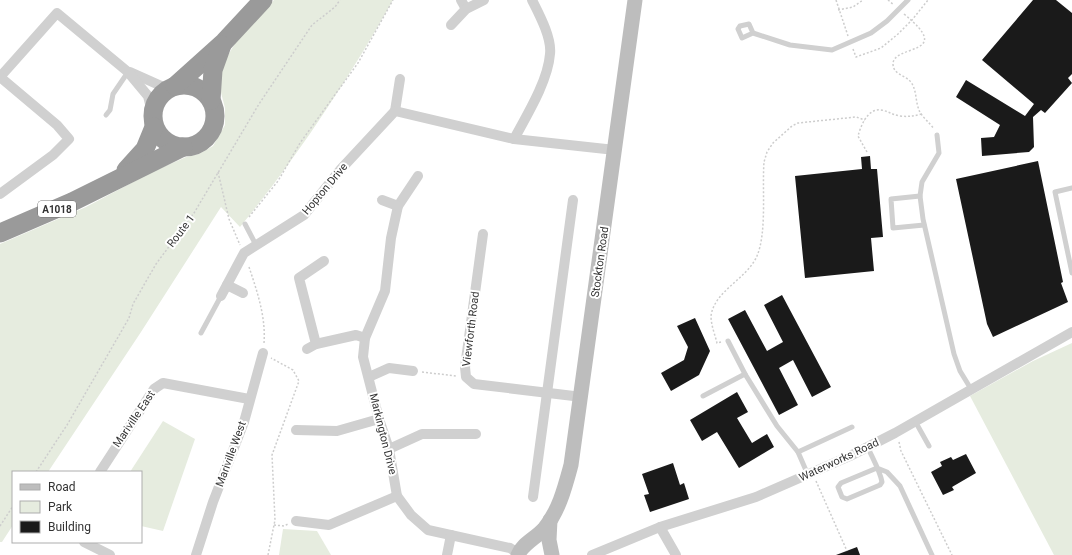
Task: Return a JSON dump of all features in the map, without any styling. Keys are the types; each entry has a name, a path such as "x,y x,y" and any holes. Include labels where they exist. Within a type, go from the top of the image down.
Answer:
{"highway":[{"name":"A1018","path":"112,181 135,162 145,149 157,99 224,42 263,0"},
{"name":"A1018","path":"0,233 38,218 112,181 184,148 198,144 209,135 215,121 215,114 211,100 213,70 224,42"},
{"path":"171,87 182,84 195,86 202,90 211,100"},
{"path":"153,120 163,139 169,144 184,148"}],"main road":[{"name":"Stockton Road","path":"521,551 550,520 565,486 571,465 582,397 635,0"},
{"name":"Stockton Road","path":"550,520 551,553"},
{"name":"Stockton Road","path":"521,551 540,543 551,553"}],"street":[{"path":"461,0 466,9"},
{"path":"451,25 466,9 484,0"},
{"path":"514,138 541,86 550,54 544,22 532,0"},
{"path":"0,194 53,155 69,139 57,125 0,77 56,13 128,72 148,96 153,120"},
{"path":"128,72 171,87"},
{"path":"400,80 395,111 514,138 615,150"},
{"name":"Hopton Drive","path":"221,296 244,253 304,215 341,169 395,111"},
{"name":"Markington Drive","path":"418,176 398,206 391,238 385,291 364,338 363,357 378,419 389,450 397,496 411,515 428,530 521,551"},
{"path":"382,200 398,206"},
{"path":"533,497 573,200"},
{"name":"Viewforth Road","path":"483,234 465,367 466,377 474,384 582,397"},
{"path":"316,344 299,278 324,261"},
{"path":"227,285 243,293"},
{"name":"Waterworks Road","path":"592,555 660,527 756,497 868,448 1072,332"},
{"path":"307,349 316,344 356,335 364,338"},
{"name":"Mariville West","path":"196,555 213,502 239,436 263,353"},
{"path":"369,377 390,368 413,371"},
{"name":"Mariville East","path":"101,471 154,389 163,383 249,399"},
{"path":"296,430 337,431 378,419"},
{"path":"389,450 422,434 476,434"},
{"path":"296,521 329,525 397,496"},
{"path":"660,527 676,555"},
{"path":"446,555 452,535"},
{"path":"86,543 110,555"}],"lane":[{"path":"753,33 790,45 832,50 871,33 900,10 908,0"},
{"path":"106,115 110,110 113,94 128,72"},
{"path":"937,135 939,153 922,182 920,196 924,225 954,354 960,371 971,389"},
{"path":"1072,188 1055,192 1072,273"},
{"path":"920,196 891,199 893,228 924,225"},
{"path":"245,224 256,245"},
{"path":"201,333 221,296"},
{"path":"728,340 745,374 777,426 798,452 810,474"},
{"path":"703,396 745,374"},
{"path":"914,421 929,446"},
{"path":"798,452 852,427"},
{"path":"868,448 877,468 882,479 880,485 847,499 842,497 838,487 841,483 877,468 887,472 900,486 932,555"}],"path":[{"name":"Route 1","path":"37,471 67,425 129,318 133,304 156,264 194,213 259,104 312,26 335,7 340,0"},
{"path":"245,224 254,209 278,181 300,143 358,63 393,0"},
{"path":"838,10 853,7 863,0"},
{"path":"888,0 912,20 924,36 922,46 918,49 897,56 893,64 896,72 906,78 914,88 919,111 929,121 937,135"},
{"path":"867,152 858,136 865,120 873,110 881,110 910,117 922,114"},
{"path":"728,340 717,343 711,317 714,307 722,296 756,257 762,228 763,173 767,152 781,135 798,123 856,118 865,120"},
{"path":"263,353 293,370 299,381 272,455 274,525 268,555"},
{"path":"413,371 466,377"},
{"path":"894,433 952,555"},
{"path":"810,474 847,550"},
{"path":"0,526 12,508"},
{"path":"274,525 284,526 296,521"}],"green space":[{"path":"274,0 393,0 376,30 321,117 282,173 240,227 221,207 141,332 49,471 12,471 12,527 2,542 0,542 0,244 86,207 152,172 186,157 199,154 213,146 225,125 225,108 218,81 225,60 242,32"},
{"path":"1072,343 1072,555 1054,555 970,396 1033,361"},
{"path":"163,421 195,439 163,531 142,526 142,471 131,471"},
{"path":"283,529 317,531 331,555 279,555"}],"building":[{"path":"1033,0 1056,0 1072,13 1072,74 1068,78 1072,83 1045,113 1041,110 1033,117 1034,147 1029,152 982,156 981,138 994,137 1000,125 956,97 966,80 1025,116 1034,104 982,60"},
{"path":"870,156 871,169 877,169 883,237 871,238 874,271 805,278 795,176 862,169 861,157"},
{"path":"1038,161 1063,282 1061,283 1068,302 993,337 987,324 956,179"},
{"path":"782,295 831,387 812,397 793,360 779,368 798,405 779,415 728,319 745,310 767,351 783,342 764,305"},
{"path":"695,318 710,351 699,375 671,391 661,373 684,360 688,347 677,326"},
{"path":"737,392 748,412 737,418 752,443 767,434 774,447 739,468 717,432 702,441 690,420"},
{"path":"966,454 976,473 952,487 954,490 943,495 931,472 942,466 940,462 951,457 953,460"},
{"path":"673,463 680,485 684,483 689,499 650,512 644,495 649,494 642,474"},
{"path":"857,547 860,555 836,555"}]}
